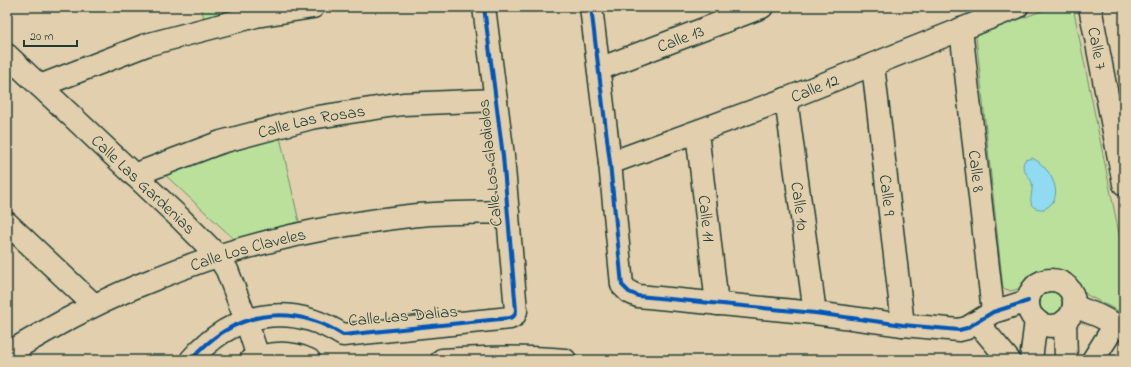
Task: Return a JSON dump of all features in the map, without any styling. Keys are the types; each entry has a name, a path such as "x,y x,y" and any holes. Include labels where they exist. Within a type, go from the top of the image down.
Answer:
{"street":[{"path":"40,86 146,46 256,16 313,7"},
{"name":"Calle Los Gladiolos","path":"484,7 508,212 516,311 514,316"},
{"path":"591,7 610,163 622,285 629,292 638,296 815,313 903,325 959,330 967,328 985,317 1032,311"},
{"name":"Calle 13","path":"599,69 762,7"},
{"name":"Calle 12","path":"610,163 786,99 1017,7"},
{"name":"Calle 7","path":"1090,7 1124,184"},
{"name":"Calle 8","path":"961,29 985,317"},
{"name":"Calle Las Gardenias","path":"7,55 181,218 218,256 227,270 246,320 254,359"},
{"name":"Calle 9","path":"873,65 903,325"},
{"name":"Calle 10","path":"786,99 815,313"},
{"name":"Calle Las Rosas","path":"134,175 221,142 311,118 403,104 496,100"},
{"name":"Calle 11","path":"697,132 717,304"},
{"name":"Calle Los Claveles","path":"7,354 42,333 94,306 155,278 218,256 313,231 410,216 508,212"},
{"path":"7,223 94,306"},
{"path":"1049,360 1031,360 1032,311 1029,295 1038,283 1045,280 1060,281 1071,291 1074,298 1069,313 1065,342 1066,360"},
{"path":"1032,311 1043,324 1051,325 1058,324 1069,313"},
{"path":"1069,313 1099,316 1120,327 1093,360"},
{"name":"Calle Las Dalias","path":"191,360 215,336 246,320 264,316 299,317 316,321 343,335 510,318 514,316"},
{"path":"985,317 1009,360"},
{"path":"254,359 270,354 282,354 295,355 309,360"},
{"path":"442,360 531,357 565,360"}],"green space":[{"path":"201,7 250,7 204,18"},
{"path":"1052,7 1073,7 1124,258 1124,314 1087,295 1070,273 1046,268 1028,275 1018,289 1011,291 1003,288 976,36"},
{"path":"280,137 299,222 234,239 163,173"},
{"path":"1051,291 1060,295 1064,304 1060,313 1051,317 1042,313 1038,304 1042,295"}],"water":[{"path":"1032,158 1045,168 1054,182 1055,198 1051,204 1044,209 1038,209 1032,204 1032,183 1023,167 1025,160"}],"cycle path":[{"path":"191,360 207,344 224,331 243,322 262,317 282,315 302,318 323,324 343,335 510,318 514,316 516,311 503,156 484,7"},
{"path":"591,7 610,163 622,285 629,292 638,296 815,313 903,325 959,330 967,328 993,312 1028,301"}]}
